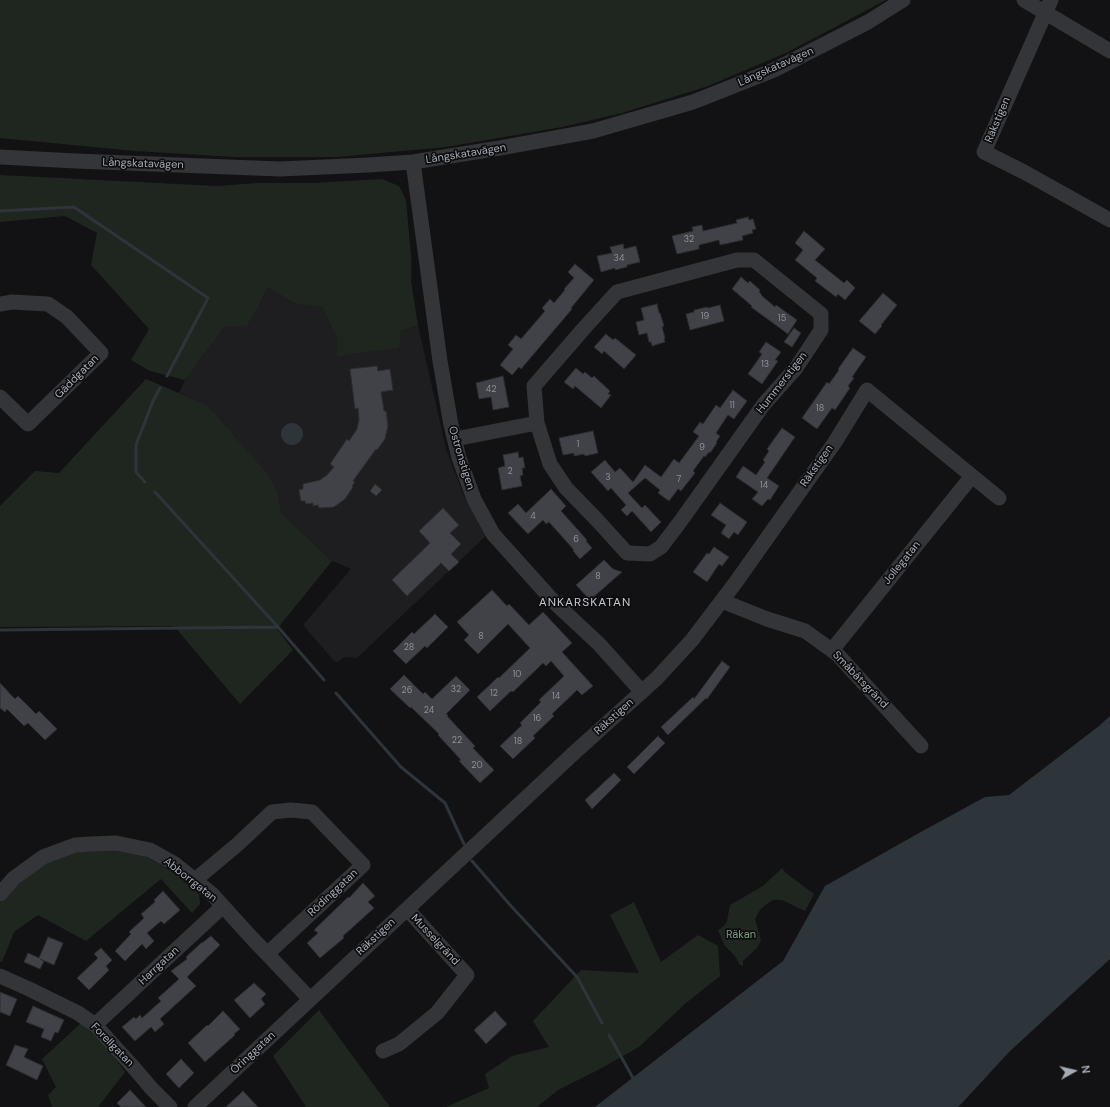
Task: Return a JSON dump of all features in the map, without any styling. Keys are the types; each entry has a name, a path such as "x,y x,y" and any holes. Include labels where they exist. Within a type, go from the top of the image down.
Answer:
{"street":[{"name":"Långskatavägen","path":"0,157 280,169 413,162 500,148 593,131 694,102 774,70 868,22 902,0"},
{"path":"1024,0 1048,6 1110,50"},
{"name":"Räkstigen","path":"1048,6 984,152 1024,172 1110,220"},
{"name":"Ostronstigen","path":"413,162 440,361 459,458 474,499 493,534 556,603 599,644 642,692"},
{"name":"Hummerstigen","path":"737,260 754,260 821,314 821,330 796,368 764,404 666,541 661,547 650,554 627,554 566,488 550,464 537,423 534,386 617,292 737,260"},
{"name":"Gäddgatan","path":"0,304 12,302 48,304 67,317 101,353 28,424 0,397"},
{"name":"Räkstigen","path":"310,999 580,747 657,678 692,640 722,601 834,442 867,390 972,476"},
{"path":"455,439 537,423"},
{"path":"972,476 999,498"},
{"name":"Jollegatan","path":"832,650 972,476"},
{"name":"Småbåtsgränd","path":"722,601 767,619 805,631 832,650 921,746"},
{"name":"Rödinggatan","path":"195,880 238,844 272,812 291,810 312,812 317,817 363,865 267,954"},
{"name":"Abborrgatan","path":"0,894 14,878 43,857 75,846 116,843 150,850 175,864 212,894 310,999"},
{"name":"Harrgatan","path":"95,1025 223,906"},
{"name":"Musselgränd","path":"383,1051 399,1044 437,1013 467,975 407,909"},
{"name":"Forellgatan","path":"0,976 78,1013 95,1025 170,1107"},
{"name":"Öringgatan","path":"195,1107 310,999"}],"shaded area":[{"path":"267,287 296,304 322,307 337,339 337,357 358,353 401,331 418,325 446,449 464,496 488,534 357,658 344,657 338,662 334,661 303,625 351,569 332,561 281,513 278,494 207,405 179,393 185,380 225,326 247,326 259,306"},
{"path":"288,423 296,423 303,430 303,438 296,445 288,445 281,438 281,430"},
{"path":"1110,716 1110,959 1009,1052 958,1107 595,1107 783,961 825,886 985,797 1009,795"}],"green space":[{"path":"0,0 886,0 788,52 708,86 622,113 562,127 446,147 337,157 234,157 135,151 0,138"},
{"path":"0,175 217,186 258,183 313,183 382,179 399,186 406,200 411,257 411,281 418,325 401,331 399,348 337,357 337,339 322,307 296,304 267,287 259,306 247,326 225,326 185,380 150,371 131,360 149,329 91,265 97,233 65,216 0,222"},
{"path":"146,379 207,405 269,476 278,494 281,513 332,561 277,629 293,650 240,704 174,626 0,627 0,506 35,471 59,473"},
{"path":"79,850 117,850 143,855 171,871 199,894 200,904 192,913 161,879 86,941 38,915 14,932 2,962 0,961 0,902 42,862"},
{"name":"Räkan","path":"782,868 786,873 814,894 805,911 782,900 773,900 765,905 755,919 761,940 757,948 743,961 743,966 740,965 735,956 725,946 718,930 724,926 727,921 730,905 763,886"},
{"path":"634,902 661,962 698,935 718,946 720,976 686,1003 639,1047 558,1090 537,1107 446,1107 489,1088 485,1074 512,1056 549,1047 533,1021 581,970 639,973 610,915"},
{"path":"319,1010 390,1107 306,1107 273,1056"},
{"path":"81,1023 108,1049 125,1072 98,1107 52,1107 48,1095 56,1087 42,1059"}],"building":[{"path":"748,217 749,220 753,219 756,229 752,230 753,233 742,236 743,240 720,245 719,240 699,245 699,249 677,254 672,236 693,231 692,227 702,225 703,231 737,223 736,220"},
{"path":"804,231 825,249 815,260 844,283 847,280 855,288 845,300 838,294 836,297 815,281 817,278 795,260 803,250 795,243"},
{"path":"623,244 624,249 636,246 640,262 627,265 627,267 615,270 615,268 601,272 597,256 612,253 610,247"},
{"path":"575,264 594,280 571,308 572,309 521,369 519,367 512,375 500,365 513,349 508,345 516,335 521,339 545,311 542,308 550,299 554,303 565,290 564,289 574,278 568,272"},
{"path":"741,277 748,283 750,281 760,290 759,292 761,295 775,307 776,305 797,320 788,334 751,307 752,306 732,289"},
{"path":"883,293 897,305 875,334 859,321"},
{"path":"657,304 664,326 662,327 665,342 652,346 651,342 649,342 647,333 639,335 636,322 644,320 641,308"},
{"path":"720,305 724,321 690,330 686,314 694,312 694,310"},
{"path":"794,328 801,333 792,347 784,342"},
{"path":"606,334 613,340 615,338 636,355 624,369 604,351 602,354 594,347"},
{"path":"766,342 781,352 775,360 778,361 762,384 748,374 762,354 759,352"},
{"path":"853,348 866,357 852,377 854,378 848,386 850,388 835,410 832,408 817,429 802,418 827,382 829,384"},
{"path":"377,366 378,371 390,369 393,390 381,392 388,426 385,439 353,481 355,482 352,486 353,487 345,499 334,507 319,508 318,505 313,506 313,503 306,504 305,501 301,501 299,490 303,489 303,484 320,480 327,475 334,467 330,464 347,439 349,441 357,429 359,420 358,408 355,409 350,369"},
{"path":"576,368 583,374 585,372 592,378 594,376 610,391 608,394 611,395 601,408 575,386 573,389 564,382"},
{"path":"503,376 509,407 493,410 491,397 479,399 476,383"},
{"path":"733,390 747,401 734,419 728,415 716,433 720,436 716,442 717,443 710,453 709,452 705,457 704,456 693,471 695,473 681,491 678,489 669,501 658,493 660,490 645,478 628,493 642,508 645,505 661,522 651,532 632,511 627,516 621,510 626,505 611,488 608,491 591,472 605,460 615,472 620,468 633,482 645,465 661,477 674,459 679,463 699,436 693,432 700,422 703,424 716,405 720,408"},
{"path":"782,428 795,437 767,478 779,486 770,500 768,499 762,506 752,499 758,492 736,477 743,466 756,475 765,462 763,460 769,451 767,449"},
{"path":"593,431 598,453 585,456 584,454 574,456 574,453 563,455 559,438"},
{"path":"518,452 519,458 523,457 525,468 522,468 523,475 520,476 522,486 502,490 498,468 505,466 503,455"},
{"path":"375,484 382,490 376,496 370,491"},
{"path":"551,489 566,506 561,511 587,540 586,541 592,548 580,559 549,522 546,524 543,520 528,534 508,513 518,504 526,513"},
{"path":"720,503 747,522 738,535 734,532 729,539 721,533 726,525 711,515"},
{"path":"443,508 459,525 450,533 461,544 451,554 459,562 449,571 441,563 407,596 392,580 430,543 419,531"},
{"path":"714,547 729,557 722,566 719,564 707,582 693,572 707,553 709,554"},
{"path":"604,560 613,569 622,572 590,600 576,585"},
{"path":"492,590 507,606 509,604 529,625 543,612 572,643 562,652 593,686 582,695 577,690 552,714 554,716 533,736 535,738 513,759 500,746 522,725 520,723 541,702 539,700 564,676 551,661 546,666 543,663 513,692 511,691 490,711 477,697 530,648 508,624 478,654 464,640 469,635 457,622"},
{"path":"435,614 448,627 427,648 425,646 406,664 393,651 412,632 414,634"},
{"path":"722,661 730,667 707,699 706,698 668,735 661,727 693,697 694,699"},
{"path":"404,675 423,694 425,692 432,699 456,676 470,690 446,714 475,746 473,748 494,770 480,783 459,761 461,760 438,735 439,734 390,689"},
{"path":"0,683 15,699 18,696 36,714 39,711 57,729 45,740 28,723 24,726 7,709 5,712 0,708"},
{"path":"658,736 665,743 634,774 627,767"},
{"path":"614,773 621,780 592,809 585,800"},
{"path":"363,883 375,896 368,902 374,908 343,936 344,938 320,958 307,943 318,933 314,930"},
{"path":"163,891 180,910 164,924 161,921 147,933 154,941 146,949 142,944 125,961 115,951 131,934 129,932 144,918 141,914 155,902 154,900"},
{"path":"211,936 220,945 187,977 196,986 160,1019 164,1024 155,1032 151,1027 135,1041 122,1027 134,1017 136,1019 140,1015 142,1018 161,1001 158,998 179,979 171,971 187,959 186,957"},
{"path":"48,937 63,943 54,965 40,959 44,961 40,969 24,962 28,953 39,958"},
{"path":"101,948 112,960 106,966 109,970 89,990 77,978 98,958 94,954"},
{"path":"254,983 266,994 261,999 265,1004 250,1018 234,1000"},
{"path":"0,992 17,999 10,1016 0,1012"},
{"path":"33,1006 64,1020 58,1033 55,1032 51,1041 41,1037 44,1029 26,1022"},
{"path":"223,1011 240,1029 205,1062 188,1043"},
{"path":"495,1011 507,1024 486,1044 474,1030"},
{"path":"15,1045 28,1049 24,1057 43,1066 37,1080 6,1065"},
{"path":"181,1059 194,1073 179,1088 166,1074"},
{"path":"130,1090 146,1107 121,1107 117,1103"},
{"path":"243,1091 258,1107 226,1107"}],"waterway":[{"path":"0,211 74,207 208,298 167,376"},
{"path":"145,482 136,472 136,445 153,401 160,388"},
{"path":"155,492 278,627 324,680"},
{"path":"0,630 278,627"},
{"path":"336,693 401,767 445,803 464,844"},
{"path":"472,861 511,906 577,977 602,1023"},
{"path":"609,1035 633,1078"}],"district":[{"name":"ANKARSKATAN","path":"585,603"}]}
